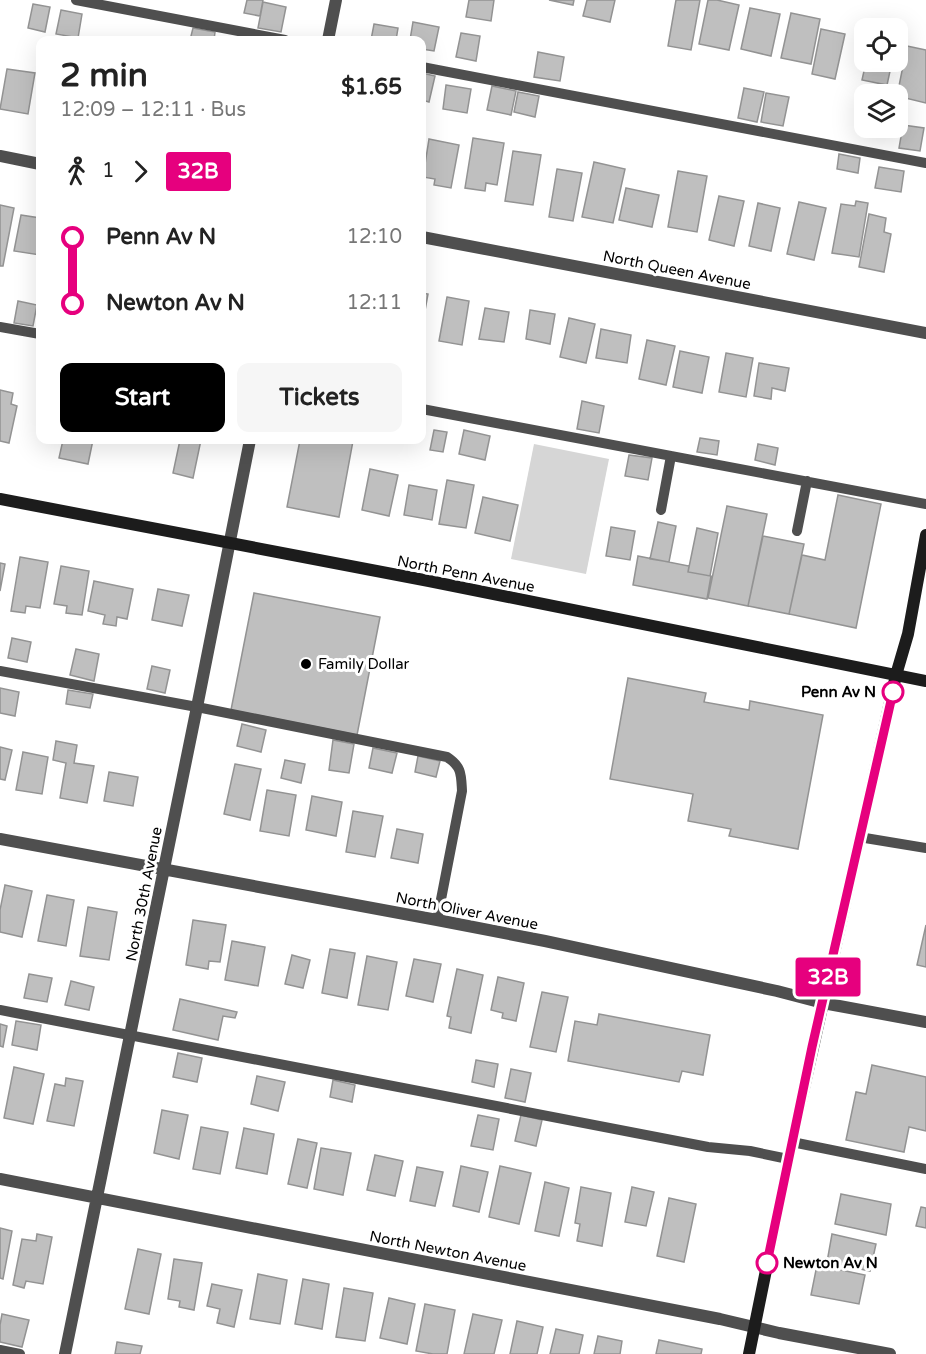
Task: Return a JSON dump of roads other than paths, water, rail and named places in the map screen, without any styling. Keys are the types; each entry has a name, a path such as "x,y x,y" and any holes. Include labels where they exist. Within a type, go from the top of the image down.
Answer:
{"main road":[{"name":"North Penn Avenue","path":"0,499 926,681"},
{"path":"749,1354 788,1159 859,837 908,634 926,535"}],"street":[{"path":"329,36 336,0"},
{"path":"0,156 36,163"},
{"name":"North Queen Avenue","path":"426,238 926,333"},
{"name":"North 30th Avenue","path":"65,1354 249,444"},
{"name":"North Oliver Avenue","path":"0,839 436,920 767,989 823,1003 926,1022"},
{"name":"North Newton Avenue","path":"0,1179 890,1354"}],"lane":[{"path":"76,0 264,36"},
{"path":"426,68 926,163"},
{"path":"0,327 36,333"},
{"path":"426,410 926,504"},
{"path":"661,510 672,456"},
{"path":"797,531 807,481"},
{"path":"0,671 197,707 447,757 456,763 461,775 462,791 436,920"},
{"path":"859,837 926,848"},
{"path":"0,1010 708,1147 750,1151 788,1159"},
{"path":"792,1142 926,1169"},
{"path":"0,1350 20,1354"}],"place":[{"name":"Family Dollar","path":"306,664"},
{"name":"Penn Av N","path":"893,692"},
{"name":"Newton Av N","path":"767,1263"}]}
